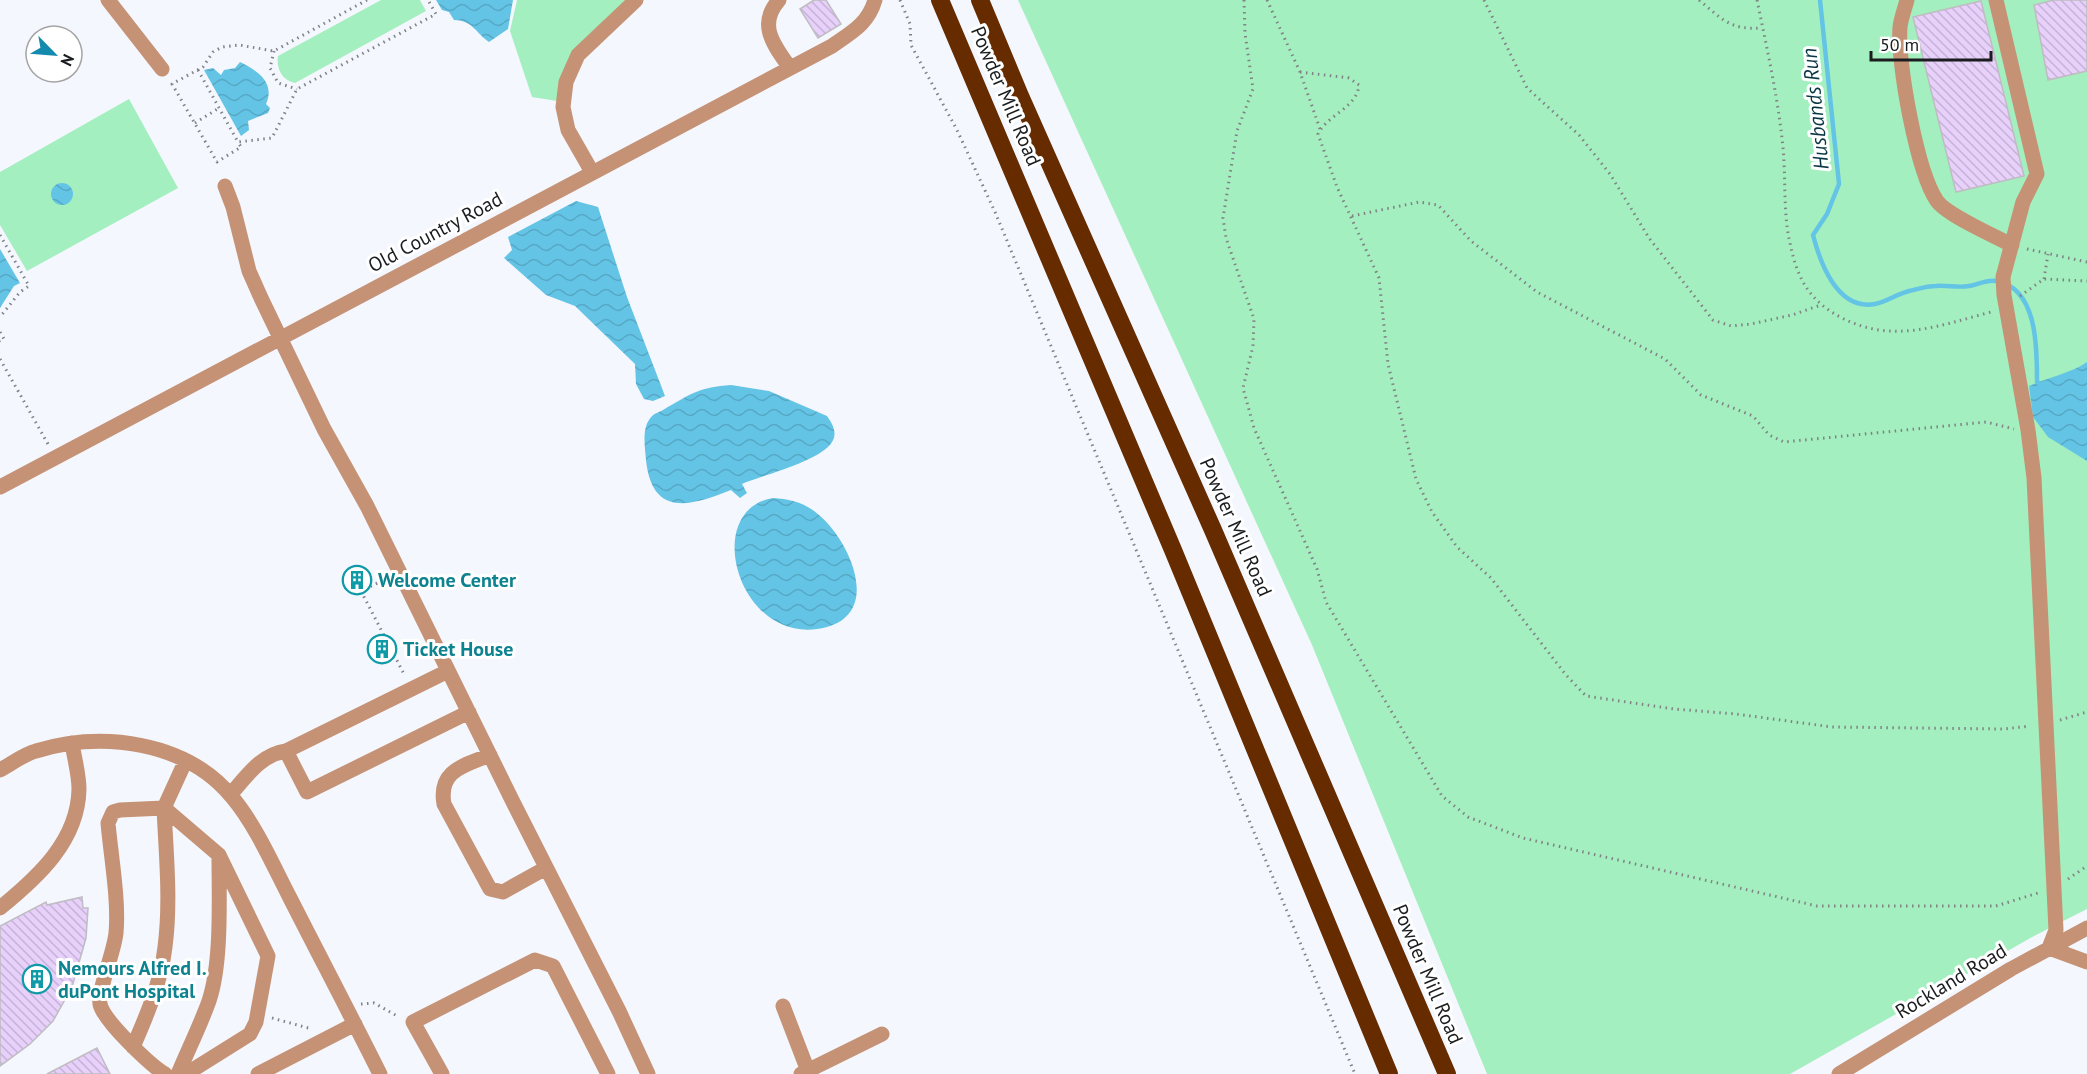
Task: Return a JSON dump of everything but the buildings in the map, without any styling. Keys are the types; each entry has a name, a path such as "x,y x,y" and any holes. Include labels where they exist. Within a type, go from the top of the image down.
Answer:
{"highway":[{"name":"Powder Mill Road","path":"940,0 1173,550 1389,1074"},
{"name":"Powder Mill Road","path":"980,0 1020,96 1213,530 1447,1074"}],"street":[{"path":"108,0 162,69"},
{"path":"592,172 568,130 563,106 566,82 578,55 636,0"},
{"path":"778,0 771,9 766,25 770,40 790,68"},
{"name":"Old Country Road","path":"0,487 832,46 862,26 872,12 875,0"},
{"path":"1907,0 1900,26 1902,78 1926,178 1938,202 1969,223 2012,245"},
{"path":"1996,0 2037,174 2024,202 2003,277 2034,478 2056,930 2049,948 2087,962"},
{"path":"225,186 233,207 249,271 324,429 368,506 619,1011 648,1074"},
{"path":"230,795 257,764 274,753 286,751 448,670"},
{"path":"286,751 307,792 469,712"},
{"path":"0,770 34,751 72,743 104,740 158,749 185,762 215,781 230,795 278,875 380,1074"},
{"path":"0,908 38,877 73,826 79,788 72,743"},
{"path":"490,755 456,770 446,778 441,790 444,804 490,889 503,892 546,868"},
{"path":"133,1047 155,993 165,948 168,907 164,808 185,762"},
{"path":"165,1074 133,1047 100,1006 101,994 114,952 116,929 108,823 113,812 120,810 164,808 194,831 219,855 268,956 256,1022 249,1034 186,1074"},
{"path":"178,1074 211,989 219,911 219,855"},
{"name":"Rockland Road","path":"1839,1074 2049,948 2087,928"},
{"path":"442,1074 413,1022 535,960 553,966 608,1074"},
{"path":"783,1006 804,1072 882,1034"},
{"path":"258,1074 355,1024"}],"path":[{"path":"198,70 241,147 217,162 172,84 203,67 213,52 222,47 239,45 274,51 367,0"},
{"path":"238,142 272,138 297,89 436,14 428,0"},
{"path":"900,0 910,24 911,45 957,130 995,212 1355,1074"},
{"path":"1244,0 1245,33 1253,89 1250,102 1237,131 1223,218 1226,238 1254,319 1253,346 1243,388 1254,428 1317,569 1326,602 1442,796 1468,817 1523,838 1817,906 1996,906 2054,888"},
{"path":"1267,0 1300,72 1321,129"},
{"path":"1484,0 1527,88 1580,135 1610,174 1649,238 1713,320 1731,326 1751,324 1792,315 1821,305"},
{"path":"1699,0 1718,16 1740,29 1762,28"},
{"path":"1756,0 1777,95 1789,242 1801,279 1812,299 1863,329 1888,332 1924,329 2007,302 2044,279 2087,281"},
{"path":"274,51 270,68 278,83 297,89"},
{"path":"1300,72 1349,78 1359,85 1358,94 1324,122 1318,134 1337,188 1379,278 1388,364 1416,479 1432,512 1457,548 1498,586 1566,675 1586,696 1674,710 1736,714 1832,726 2004,729 2046,724 2087,712"},
{"path":"195,123 219,108"},
{"path":"1352,216 1419,201 1438,205 1453,218 1472,242 1537,292 1665,359 1701,395 1753,416 1768,435 1784,442 1986,422 2009,429 2028,430"},
{"path":"0,235 29,286 20,292 0,317"},
{"path":"2012,245 2087,262"},
{"path":"2044,279 2048,253"},
{"path":"0,332 4,339 0,341"},
{"path":"0,359 56,457"},
{"path":"400,572 361,591 411,688"},
{"path":"356,1005 374,1003 413,1022"},
{"path":"265,1016 319,1031"}],"green space":[{"path":"381,0 420,0 426,11 295,83 283,77 279,69 278,56"},
{"path":"517,0 629,0 575,51 557,101 532,97 510,31"},
{"path":"1018,0 2087,0 2087,909 2034,936 1790,1074 1487,1074 1312,645"},
{"path":"129,99 178,188 27,271 0,225 0,172"}],"water":[{"path":"436,0 513,0 508,29 489,42 470,25 454,20 449,12 442,10"},
{"path":"240,62 263,78 268,89 266,104 270,108 268,113 248,121 249,130 241,136 204,70 213,68 221,75 224,70 235,68"},
{"path":"62,183 72,190 73,194 66,204 62,205 52,198 51,194 58,184"},
{"path":"576,201 598,207 627,297 665,396 653,401 644,399 636,384 635,364 575,306 546,295 504,258 512,250 508,237"},
{"path":"0,249 20,283 14,286 0,308"},
{"path":"2087,362 2087,461 2048,437 2033,417 2029,386"},
{"path":"731,385 769,391 827,416 832,425 834,439 826,449 804,461 742,484 747,493 740,498 731,490 688,503 676,503 665,499 656,491 650,479 646,460 644,439 649,420 652,416 696,392"},
{"path":"773,498 809,507 830,526 840,540 855,574 857,591 853,606 844,619 827,627 797,629 771,619 752,600 740,576 735,550 738,527 751,508"}],"waterway":[{"name":"Husbands Run","path":"1820,0 1839,184 1827,214 1813,235 1820,258 1832,282 1850,300 1862,304 1879,303 1905,292 1929,286 1965,287 1986,281 1996,281 2010,286 2020,295 2032,322 2037,382 2042,385"}],"place":[{"name":"Welcome Center","path":"357,580"},
{"name":"Ticket House","path":"382,649"},
{"name":"Nemours Alfred I. duPont Hospital","path":"37,979"}]}
